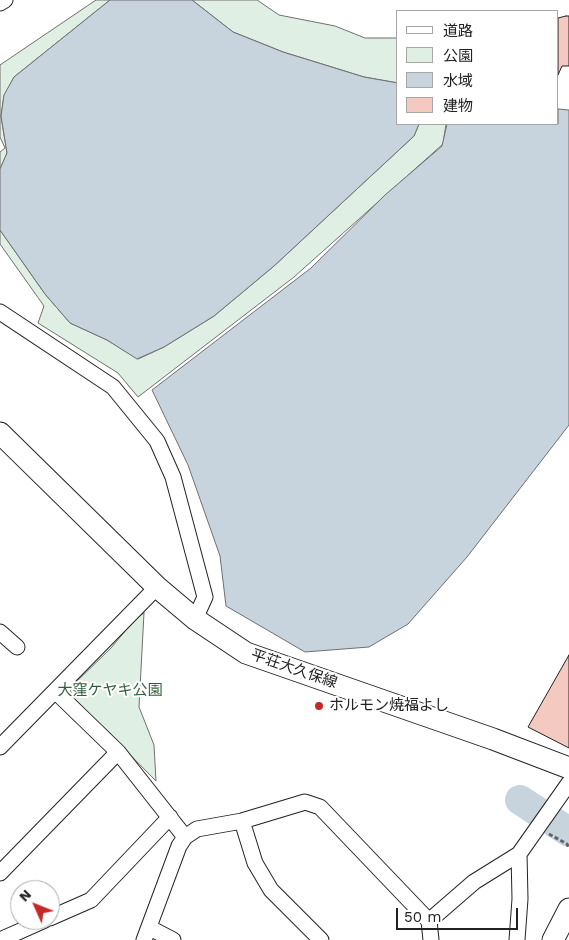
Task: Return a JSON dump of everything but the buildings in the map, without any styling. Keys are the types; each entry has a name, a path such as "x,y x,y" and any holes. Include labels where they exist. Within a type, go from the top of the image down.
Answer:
{"main road":[{"name":"平荘大久保線","path":"0,433 157,587 195,619 246,653 493,739 569,768"},
{"path":"553,940 569,909"}],"street":[{"path":"0,3 4,0"},
{"path":"0,312 113,387 157,441 173,477 205,597 195,619"},
{"path":"0,747 157,587"},
{"path":"55,691 118,752 185,837"},
{"path":"0,873 118,752"},
{"path":"429,921 474,882 519,854 569,783"},
{"path":"173,940 147,934 179,846 185,837 197,829 242,821 305,802 320,807 429,921 431,940"},
{"path":"60,914 91,900 170,818"},
{"path":"242,821 255,864 271,890 321,940"},
{"path":"517,940 520,899 519,854"},
{"path":"0,940 22,930"}],"path":[{"path":"538,827 567,844 569,848"}],"green space":[{"path":"96,0 110,0 14,77 4,96 1,116 7,153 0,169 0,152 5,148 0,137 0,65"},
{"path":"192,0 257,0 279,15 335,26 365,38 396,38 396,83 364,77 283,52 233,32"},
{"path":"419,125 446,125 443,144 294,277 138,397 118,373 38,323 44,306 0,244 0,230 45,294 70,323 107,340 138,359 164,347 214,316 274,266 414,136"},
{"name":"大窪ケヤキ公園","path":"144,613 139,707 154,745 156,781 72,696 70,688 111,648 136,618"}],"water":[{"path":"110,0 192,0 233,32 283,52 364,77 396,83 396,125 419,125 414,136 274,266 214,316 164,347 137,359 107,340 70,323 45,294 0,230 0,169 7,153 1,116 4,95 14,77"},
{"path":"559,109 569,110 569,425 467,557 408,624 369,647 305,652 226,606 220,556 188,465 152,390 311,268 385,195 442,146 447,125 559,125"}],"waterway":[{"path":"520,800 569,832"}],"place":[{"name":"ホルモン焼福よし","path":"319,706"}]}
